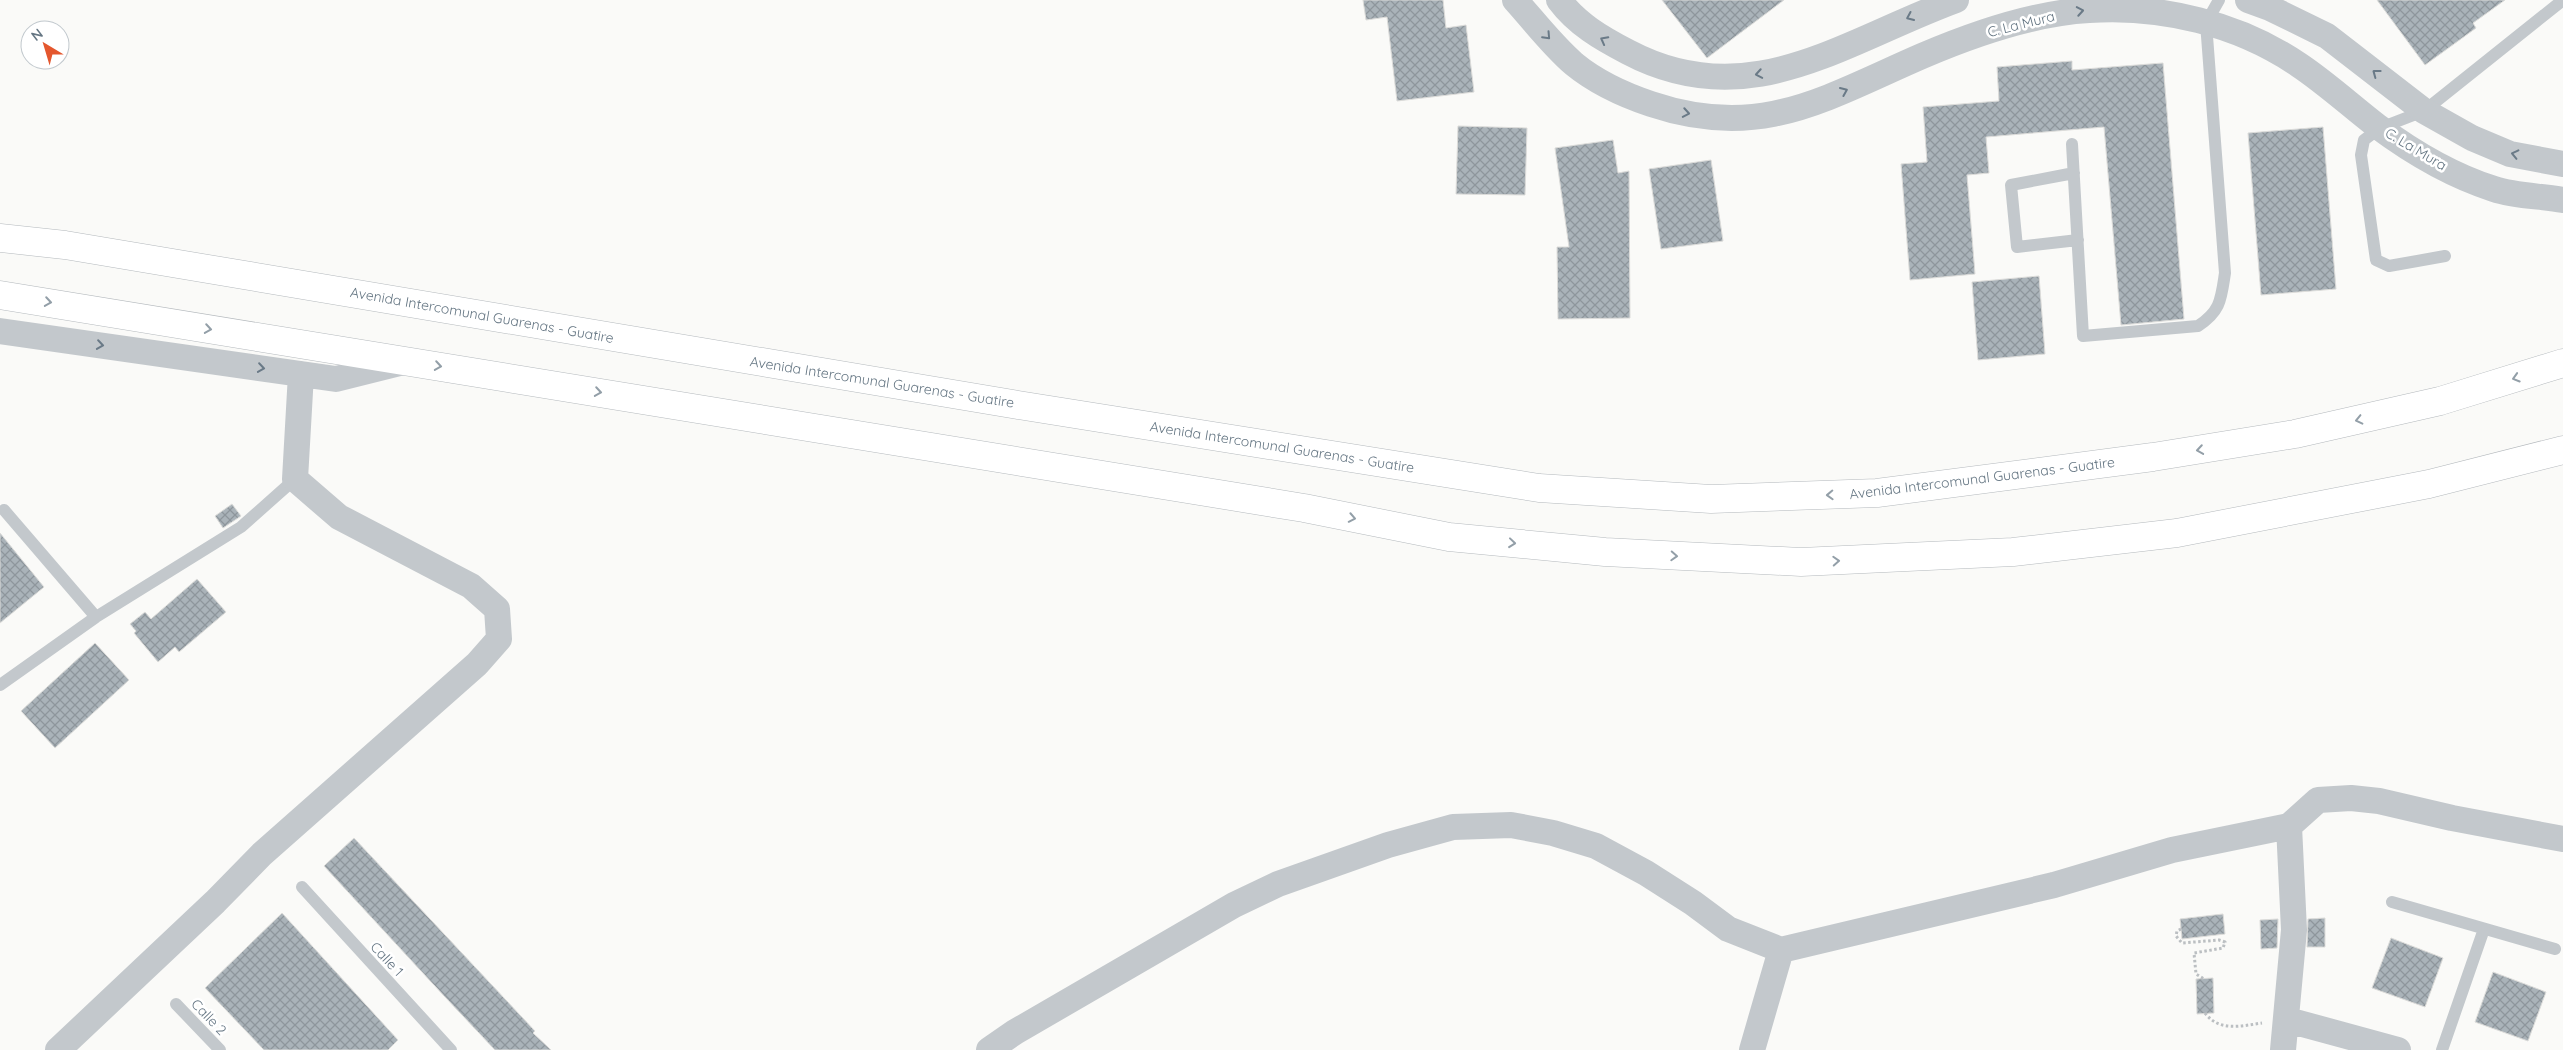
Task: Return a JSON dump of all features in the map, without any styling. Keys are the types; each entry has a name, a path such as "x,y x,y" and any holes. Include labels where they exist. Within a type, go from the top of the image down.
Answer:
{"highway":[{"name":"Avenida Intercomunal Guarenas - Guatire","path":"0,238 65,245 1018,405 1539,488 1711,499 1877,493 2172,454 2295,434 2440,401 2563,364"},
{"path":"0,295 1304,508 1449,537 1605,552 1801,562 2013,552 2178,533 2429,484 2563,450"}],"street":[{"name":"C. La Mura","path":"1515,0 1575,64 1622,94 1669,110 1721,119 1775,115 1813,105 1924,55 1983,34 2032,20 2089,10 2156,11 2206,23 2250,38 2299,65 2380,128 2419,154 2464,178 2497,190 2563,200"},
{"path":"1559,0 1568,11 1596,36 1647,62 1694,76 1740,78 1790,68 1844,48 1912,16 1956,0"},
{"path":"2248,0 2270,8 2326,36 2424,111 2472,138 2510,154 2563,164"},
{"path":"0,331 336,379 408,361"},
{"path":"58,1050 215,902 262,854 477,664 499,639 497,609 472,586 339,517 295,479 301,374"},
{"path":"989,1050 1015,1032 1234,905 1278,884 1388,844 1453,827 1511,825 1553,833 1596,846 1654,878 1728,929 1780,950 2054,884 2172,850 2289,826 2318,800 2351,798 2379,801 2452,818 2563,838"},
{"path":"2283,1050 2288,1020 2294,930 2289,826"},
{"path":"1752,1050 1780,950"},
{"path":"2288,1020 2398,1050"}],"lane":[{"path":"2072,144 2083,336 2198,326 2212,317 2221,301 2225,274 2206,23 2219,0"},
{"path":"2445,256 2389,266 2376,260 2362,155 2364,140 2380,128 2424,111 2563,0"},
{"path":"2074,173 2011,185 2017,247 2078,240"},
{"path":"0,685 96,617 241,527 295,479"},
{"path":"4,510 96,617"},
{"name":"Calle 1","path":"302,887 451,1050"},
{"path":"2392,902 2555,949"},
{"path":"2442,1050 2484,929"},
{"name":"Calle 2","path":"176,1004 220,1050"}],"path":[{"path":"2181,929 2177,931 2176,936 2182,942 2219,940 2225,942 2223,948 2194,953 2196,974 2204,978"},
{"path":"2205,1013 2212,1022 2230,1027 2288,1020"}],"building":[{"path":"1363,0 1443,0 1446,28 1466,25 1474,92 1397,101 1387,17 1366,20"},
{"path":"1662,0 1784,0 1707,58"},
{"path":"2377,0 2505,0 2473,23 2476,28 2425,65"},
{"path":"2072,61 2072,70 2163,63 2184,319 2121,325 2104,127 1986,137 1989,173 1967,175 1975,274 1910,280 1901,164 1927,162 1923,107 1999,101 1997,67"},
{"path":"1458,126 1527,128 1525,195 1456,194"},
{"path":"2323,127 2336,289 2261,295 2248,133"},
{"path":"1613,140 1618,173 1629,171 1630,318 1558,319 1557,247 1569,247 1555,148"},
{"path":"1711,160 1723,241 1661,249 1649,169"},
{"path":"2039,276 2045,354 1978,360 1972,282"},
{"path":"232,504 241,516 223,528 215,516"},
{"path":"0,533 44,587 0,623"},
{"path":"197,579 226,612 179,652 175,647 158,662 134,633 136,631 130,624 145,612 151,619"},
{"path":"95,643 129,680 55,748 21,711"},
{"path":"354,838 535,1031 533,1033 551,1050 495,1050 446,998 324,866"},
{"path":"282,913 398,1040 388,1050 264,1050 205,988"},
{"path":"2223,914 2225,934 2182,939 2180,919"},
{"path":"2325,918 2325,947 2307,947 2308,919"},
{"path":"2278,919 2277,948 2261,949 2260,920"},
{"path":"2391,938 2443,958 2425,1007 2372,988"},
{"path":"2493,972 2546,992 2528,1041 2475,1022"},
{"path":"2213,978 2214,1013 2197,1014 2196,979"}]}
